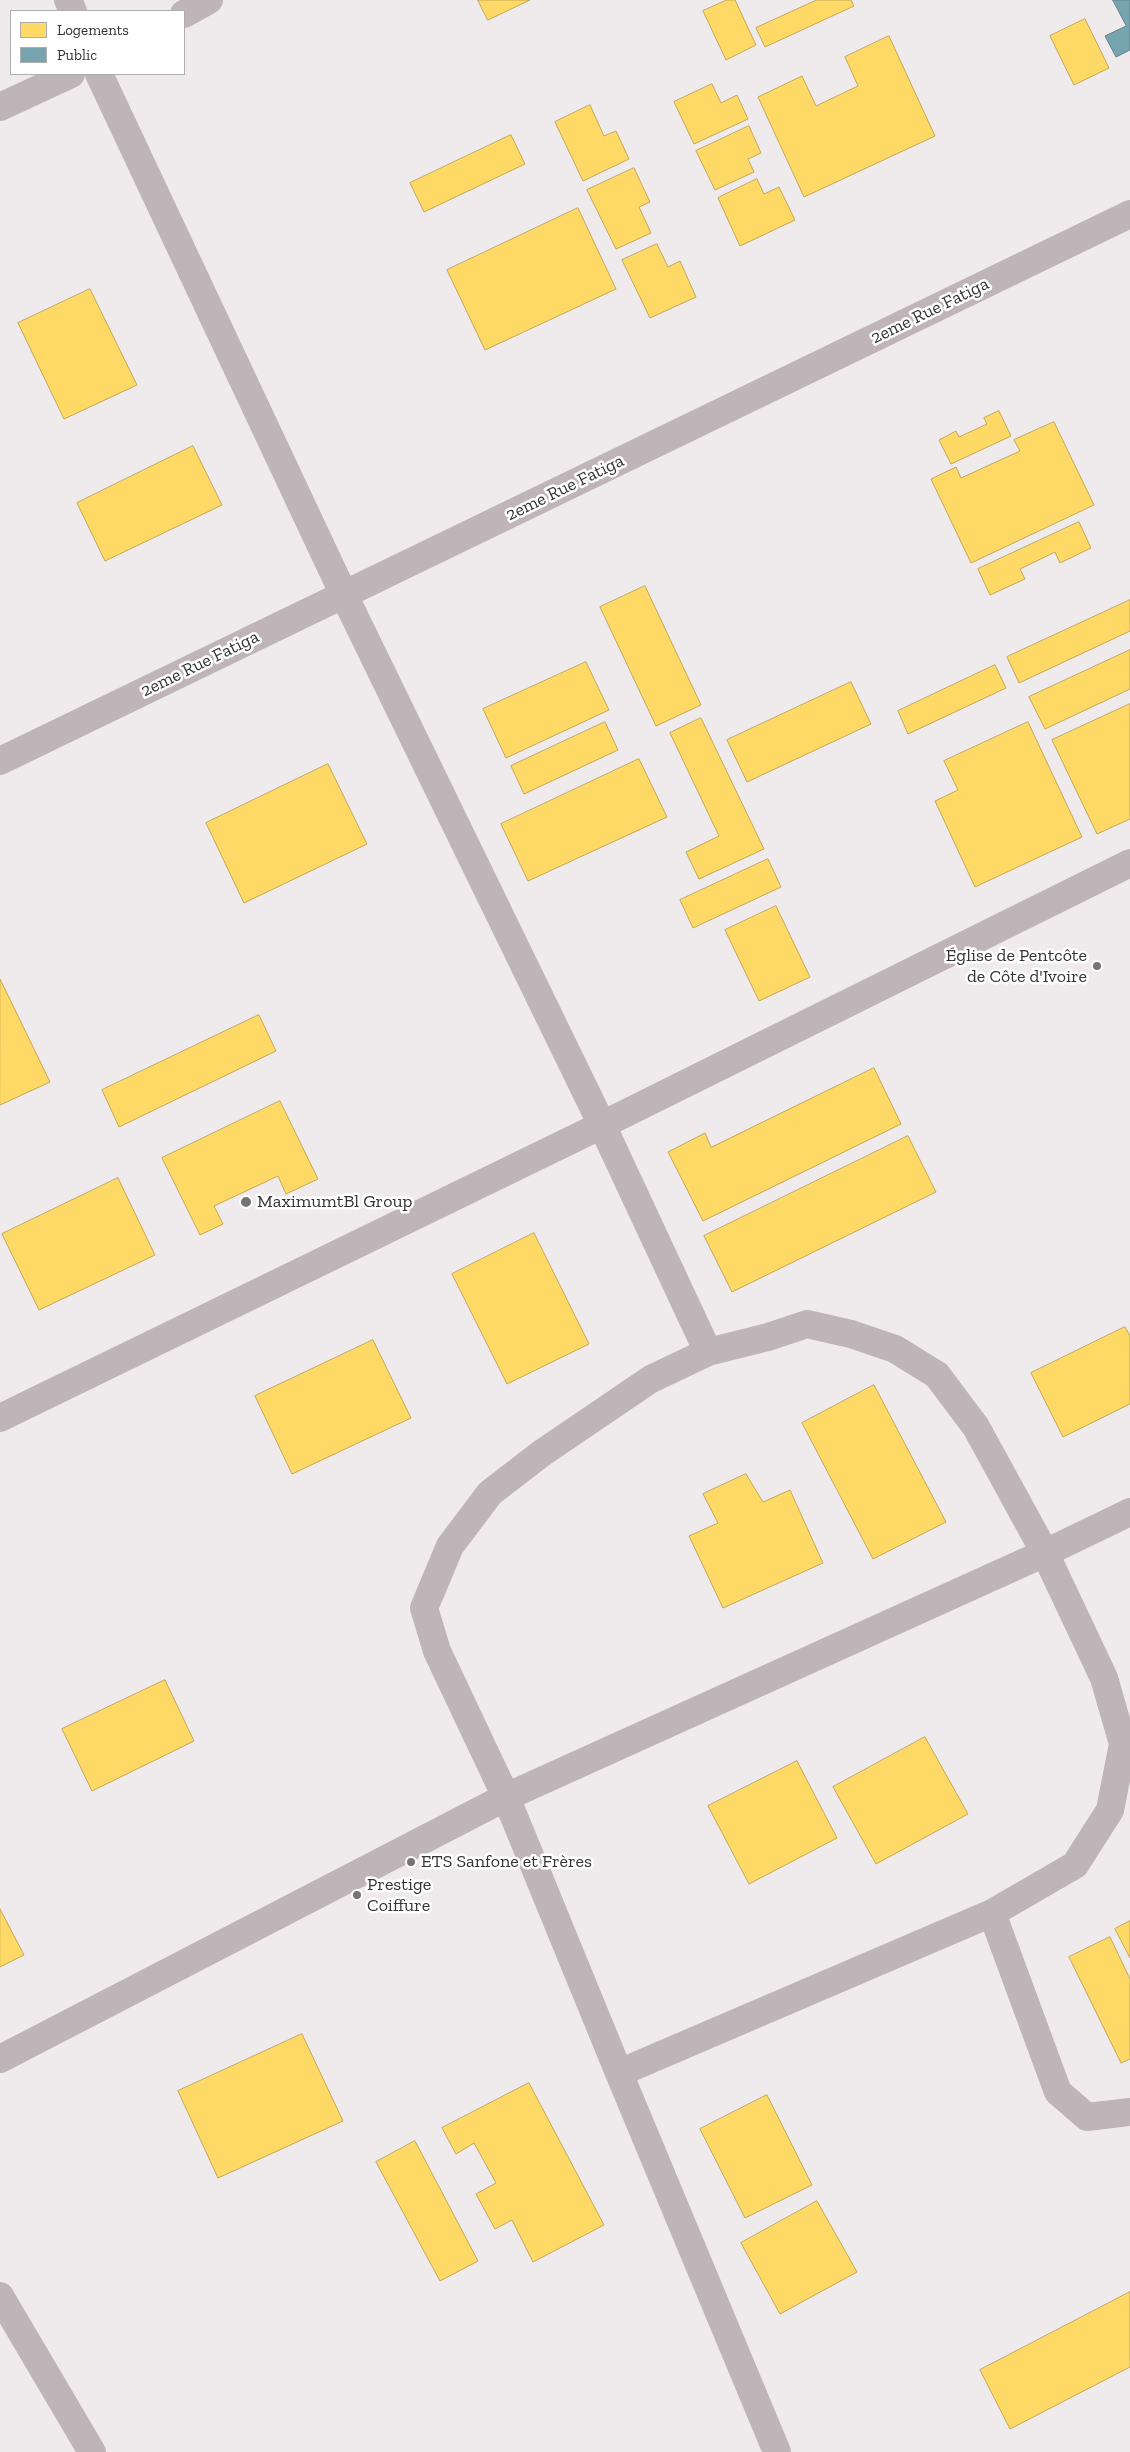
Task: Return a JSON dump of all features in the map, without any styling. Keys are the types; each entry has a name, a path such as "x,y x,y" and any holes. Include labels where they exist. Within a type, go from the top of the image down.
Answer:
{"street":[{"path":"185,13 209,0"},
{"path":"0,108 69,75"},
{"path":"99,75 344,595 602,1124 708,1352"},
{"name":"2eme Rue Fatiga","path":"0,761 1130,214"},
{"path":"0,1418 602,1124 1130,863"},
{"path":"618,2073 992,1913 1075,1865 1110,1810 1123,1744 1104,1678 1045,1553 976,1427 937,1375 895,1349 851,1334 807,1324 768,1337 708,1352 651,1379 542,1453 490,1493 450,1546 424,1608 437,1651 506,1797 618,2073 777,2452"},
{"path":"0,2059 506,1797 1045,1553 1130,1512"},
{"path":"992,1913 1058,2092 1087,2117 1130,2112"},
{"path":"0,2296 92,2452"}],"building: Logements":[{"path":"478,0 530,0 488,20"},
{"path":"727,0 735,0 756,45 726,60 703,11"},
{"path":"817,0 851,0 854,6 765,47 756,28"},
{"path":"1085,19 1109,68 1074,85 1050,36"},
{"path":"889,36 935,136 804,197 758,97 802,76 816,106 858,86 845,57"},
{"path":"712,84 721,103 737,95 748,119 694,144 674,102"},
{"path":"590,105 604,136 616,131 629,159 583,181 555,122"},
{"path":"749,126 761,153 748,159 754,172 715,190 696,151"},
{"path":"511,135 525,164 424,212 410,183"},
{"path":"634,168 650,202 639,207 651,233 616,249 587,190"},
{"path":"757,179 764,194 779,187 795,220 740,246 718,198"},
{"path":"578,208 616,289 485,350 447,270"},
{"path":"657,244 668,267 680,261 696,297 650,318 622,260"},
{"path":"90,289 137,385 64,419 18,323"},
{"path":"999,411 1011,436 951,464 939,440 956,431 959,437 987,424 984,418"},
{"path":"1054,422 1094,505 971,563 931,479 956,467 961,478 1020,451 1014,440"},
{"path":"193,446 222,505 105,561 77,503"},
{"path":"1079,522 1091,548 1060,563 1055,552 1020,569 1025,579 990,595 978,569"},
{"path":"645,586 701,705 656,726 600,607"},
{"path":"1130,600 1130,631 1019,683 1007,657"},
{"path":"1130,650 1130,689 1045,729 1029,697"},
{"path":"586,662 609,710 506,758 483,709"},
{"path":"995,665 1006,688 908,734 898,711"},
{"path":"851,682 871,724 747,782 727,740"},
{"path":"1130,704 1130,819 1097,834 1052,740"},
{"path":"701,718 764,849 699,879 686,852 719,836 670,733"},
{"path":"605,722 618,750 524,794 511,766"},
{"path":"1028,722 1082,837 975,887 935,801 958,790 944,761"},
{"path":"639,759 667,817 528,881 501,824"},
{"path":"328,764 367,844 244,903 206,823"},
{"path":"768,859 781,887 693,928 680,900"},
{"path":"776,906 810,977 759,1001 725,930"},
{"path":"0,979 50,1082 0,1105"},
{"path":"259,1015 276,1051 119,1127 102,1090"},
{"path":"874,1068 901,1124 703,1221 668,1152 705,1133 711,1147"},
{"path":"280,1101 318,1179 286,1194 278,1176 214,1206 223,1224 200,1235 162,1158"},
{"path":"908,1136 936,1192 732,1292 704,1236"},
{"path":"118,1178 155,1255 39,1310 2,1234"},
{"path":"534,1233 589,1344 507,1384 452,1274"},
{"path":"1125,1327 1130,1336 1130,1404 1063,1437 1031,1373"},
{"path":"373,1340 411,1418 292,1474 255,1396"},
{"path":"874,1385 946,1522 873,1559 802,1423"},
{"path":"746,1474 763,1502 790,1490 823,1563 723,1608 689,1536 718,1523 703,1494"},
{"path":"165,1680 194,1741 92,1791 62,1729"},
{"path":"925,1737 968,1814 876,1864 833,1787"},
{"path":"797,1761 837,1838 749,1884 708,1806"},
{"path":"0,1909 24,1955 0,1967"},
{"path":"1130,1921 1130,1958 1115,1929"},
{"path":"1110,1937 1130,1979 1130,2059 1121,2063 1069,1957"},
{"path":"302,2034 343,2121 218,2178 178,2091"},
{"path":"529,2083 604,2225 533,2262 512,2220 495,2229 476,2194 496,2183 474,2143 456,2154 442,2128"},
{"path":"767,2095 812,2185 745,2218 700,2129"},
{"path":"415,2141 478,2261 440,2281 376,2162"},
{"path":"817,2201 857,2272 780,2314 741,2243"},
{"path":"1130,2292 1130,2367 1010,2429 980,2370"}],"building: Public":[{"path":"1113,0 1130,0 1130,50 1116,57 1105,36 1126,26"}],"place":[{"name":"Église de Pentcôte de Côte d'Ivoire","path":"1097,966"},
{"name":"MaximumtBl Group","path":"246,1202"},
{"name":"ETS Sanfone et Frères","path":"411,1862"},
{"name":"Prestige Coiffure","path":"357,1895"}]}
